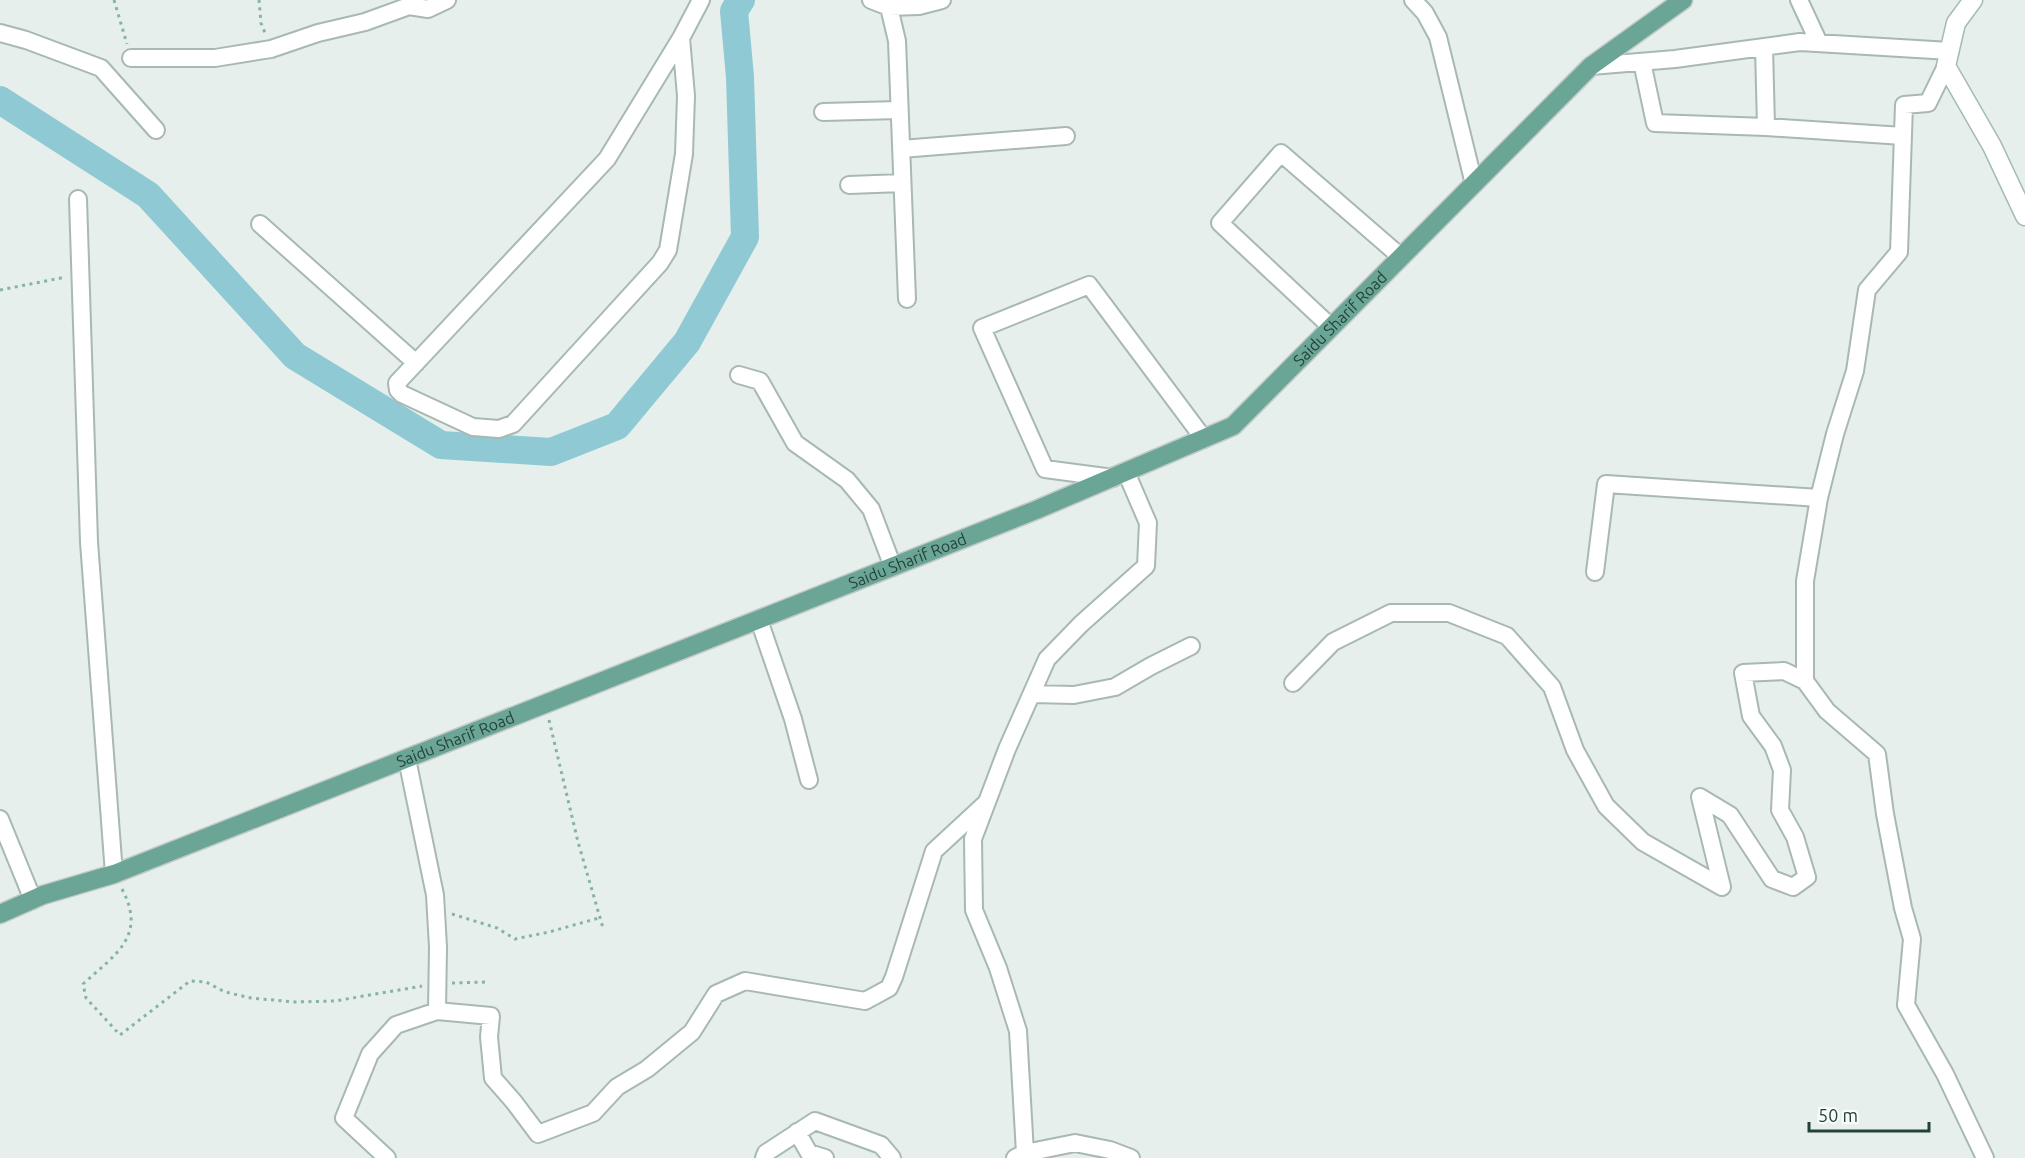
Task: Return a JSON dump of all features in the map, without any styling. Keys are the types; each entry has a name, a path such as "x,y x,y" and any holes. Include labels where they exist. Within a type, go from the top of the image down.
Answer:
{"main road":[{"name":"Saidu Sharif Road","path":"0,914 33,900 114,874 893,567 1233,426 1591,66 1683,0"}],"street":[{"path":"131,58 215,58 271,49 318,33 365,22 403,4 428,9 447,0"},
{"path":"681,38 686,96 684,154 668,249 660,263 513,424 499,429 473,427 402,394 398,390 397,383 607,159 681,38 701,0"},
{"path":"871,0 889,8 918,6 942,0"},
{"path":"1413,0 1425,13 1438,37 1474,184"},
{"path":"1799,0 1819,44"},
{"path":"1805,681 1805,581 1819,498 1835,434 1855,371 1867,290 1899,252 1904,105 1928,103 1948,58 1956,23 1973,0"},
{"path":"889,8 897,41 907,299"},
{"path":"0,33 26,39 100,68 156,130"},
{"path":"1591,66 1642,62 1800,42 1948,58"},
{"path":"1764,47 1766,127"},
{"path":"1948,58 2025,216"},
{"path":"1642,62 1655,123 1904,135"},
{"path":"823,112 900,110"},
{"path":"901,149 1066,136"},
{"path":"1331,327 1220,223 1281,153 1401,257"},
{"path":"849,185 902,183"},
{"path":"78,199 89,542 114,874"},
{"path":"260,224 416,363"},
{"path":"1131,1158 1110,1150 1075,1143 1020,1156 1018,1031 998,968 974,910 973,839 1006,749 1047,659 1081,624 1146,566 1148,523 1119,475 1045,469 982,328 1089,285 1204,439"},
{"path":"740,375 760,381 795,443 846,480 871,509 893,567"},
{"path":"1595,572 1606,484 1819,498"},
{"path":"1293,683 1333,642 1391,613 1449,613 1507,636 1552,687 1575,750 1606,806 1643,842 1722,888 1700,797 1730,815 1772,879 1792,888 1807,877 1795,837 1780,810 1782,770 1773,746 1751,716 1743,673 1784,671 1805,681 1827,711 1877,754 1885,813 1903,908 1912,939 1906,1005 1945,1074 1985,1158"},
{"path":"759,620 793,719 809,780"},
{"path":"1032,694 1074,695 1115,687 1191,646"},
{"path":"406,759 435,895 438,985 436,1011"},
{"path":"387,1158 344,1118 370,1054 396,1025 436,1011 492,1016 489,1036 494,1078 538,1134 593,1113 617,1087 647,1069 692,1032 716,994 745,981 865,1001 889,988 934,851 987,802"},
{"path":"0,819 33,900"},
{"path":"764,1158 766,1153 815,1121 881,1145 892,1158"},
{"path":"798,1132 809,1153 825,1158"}],"path":[{"path":"114,0 131,58"},
{"path":"259,0 261,22 271,49"},
{"path":"0,291 80,274"},
{"path":"545,704 572,820 603,928"},
{"path":"114,874 130,903 132,927 120,950 84,984 86,998 120,1035 190,981 206,982 225,992 251,998 295,1002 335,1001 385,994 419,986 487,982"},
{"path":"435,909 496,928 515,939 600,917"}],"waterway":[{"path":"0,100 148,195 295,356 441,445 551,452 617,426 687,342 745,237 740,77 734,11 741,0"}]}
